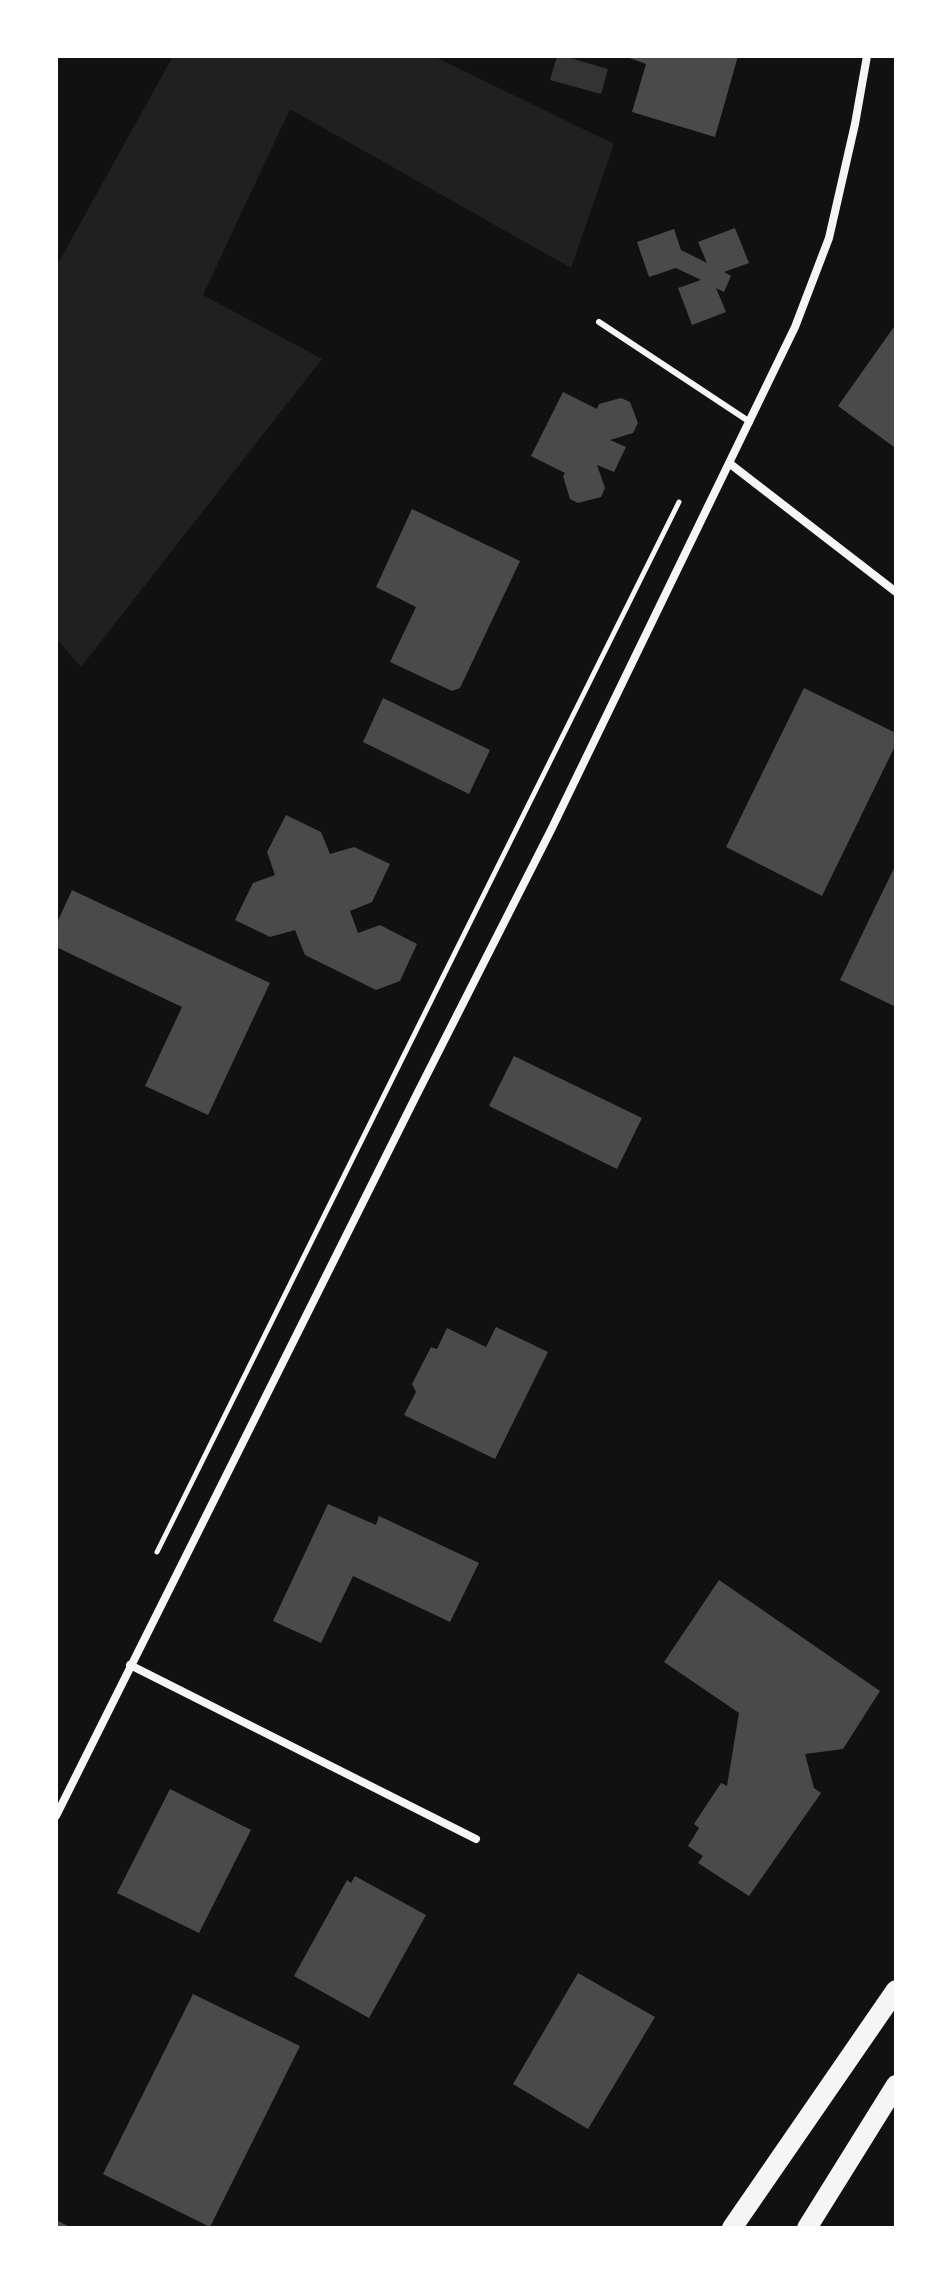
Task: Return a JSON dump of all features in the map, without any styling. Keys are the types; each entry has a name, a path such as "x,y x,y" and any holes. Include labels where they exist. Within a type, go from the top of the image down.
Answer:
{"main road":[{"path":"732,2228 896,1990"},
{"path":"807,2228 896,2085"}],"street":[{"path":"56,1816 563,807 795,327 829,238 867,56"},
{"path":"729,463 896,592"},
{"path":"130,1665 476,1839"}],"lane":[{"path":"599,322 750,422"}],"path":[{"path":"153,1561 679,502"}],"shaded area":[{"path":"173,56 433,56 614,144 571,268 290,109 203,295 322,359 81,667 56,639 56,267"},
{"path":"557,56 608,69 601,94 550,80"}],"building":[{"path":"624,56 738,56 715,137 632,112 646,64"},
{"path":"735,228 749,263 724,272 731,276 724,292 716,288 726,312 692,325 678,288 701,280 676,268 649,277 637,242 674,229 681,250 707,263 698,242"},
{"path":"896,324 896,443 894,447 838,406"},
{"path":"563,392 597,409 599,404 621,398 630,402 638,423 633,433 610,440 626,447 614,472 597,465 605,488 601,497 578,503 570,499 563,476 565,473 531,456"},
{"path":"412,509 520,561 460,688 452,691 390,662 416,607 376,587"},
{"path":"804,688 896,733 896,744 822,896 726,847"},
{"path":"383,698 490,750 469,794 363,742"},
{"path":"286,815 321,832 330,854 354,847 390,864 372,902 350,911 358,933 380,925 417,944 400,981 376,990 305,955 295,930 270,937 235,920 253,883 275,875 267,852"},
{"path":"896,864 896,1007 840,980"},
{"path":"72,890 270,983 208,1115 145,1086 182,1007 56,947 56,925"},
{"path":"514,1056 642,1118 617,1169 489,1106"},
{"path":"496,1327 548,1352 495,1459 404,1415 416,1392 412,1384 431,1347 437,1349 447,1328 486,1347"},
{"path":"328,1504 376,1525 379,1516 479,1563 450,1622 353,1576 321,1643 273,1621"},
{"path":"719,1580 880,1691 843,1749 805,1754 814,1788 821,1793 749,1896 698,1863 703,1856 688,1846 699,1828 694,1824 721,1783 727,1786 739,1713 664,1662"},
{"path":"170,1789 251,1830 199,1933 117,1893"},
{"path":"355,1876 426,1915 369,2018 294,1976 347,1880 351,1883"},
{"path":"578,1973 655,2017 588,2129 513,2084"},
{"path":"193,1994 300,2046 210,2227 103,2174"},
{"path":"56,2220 72,2228 56,2228"}]}
